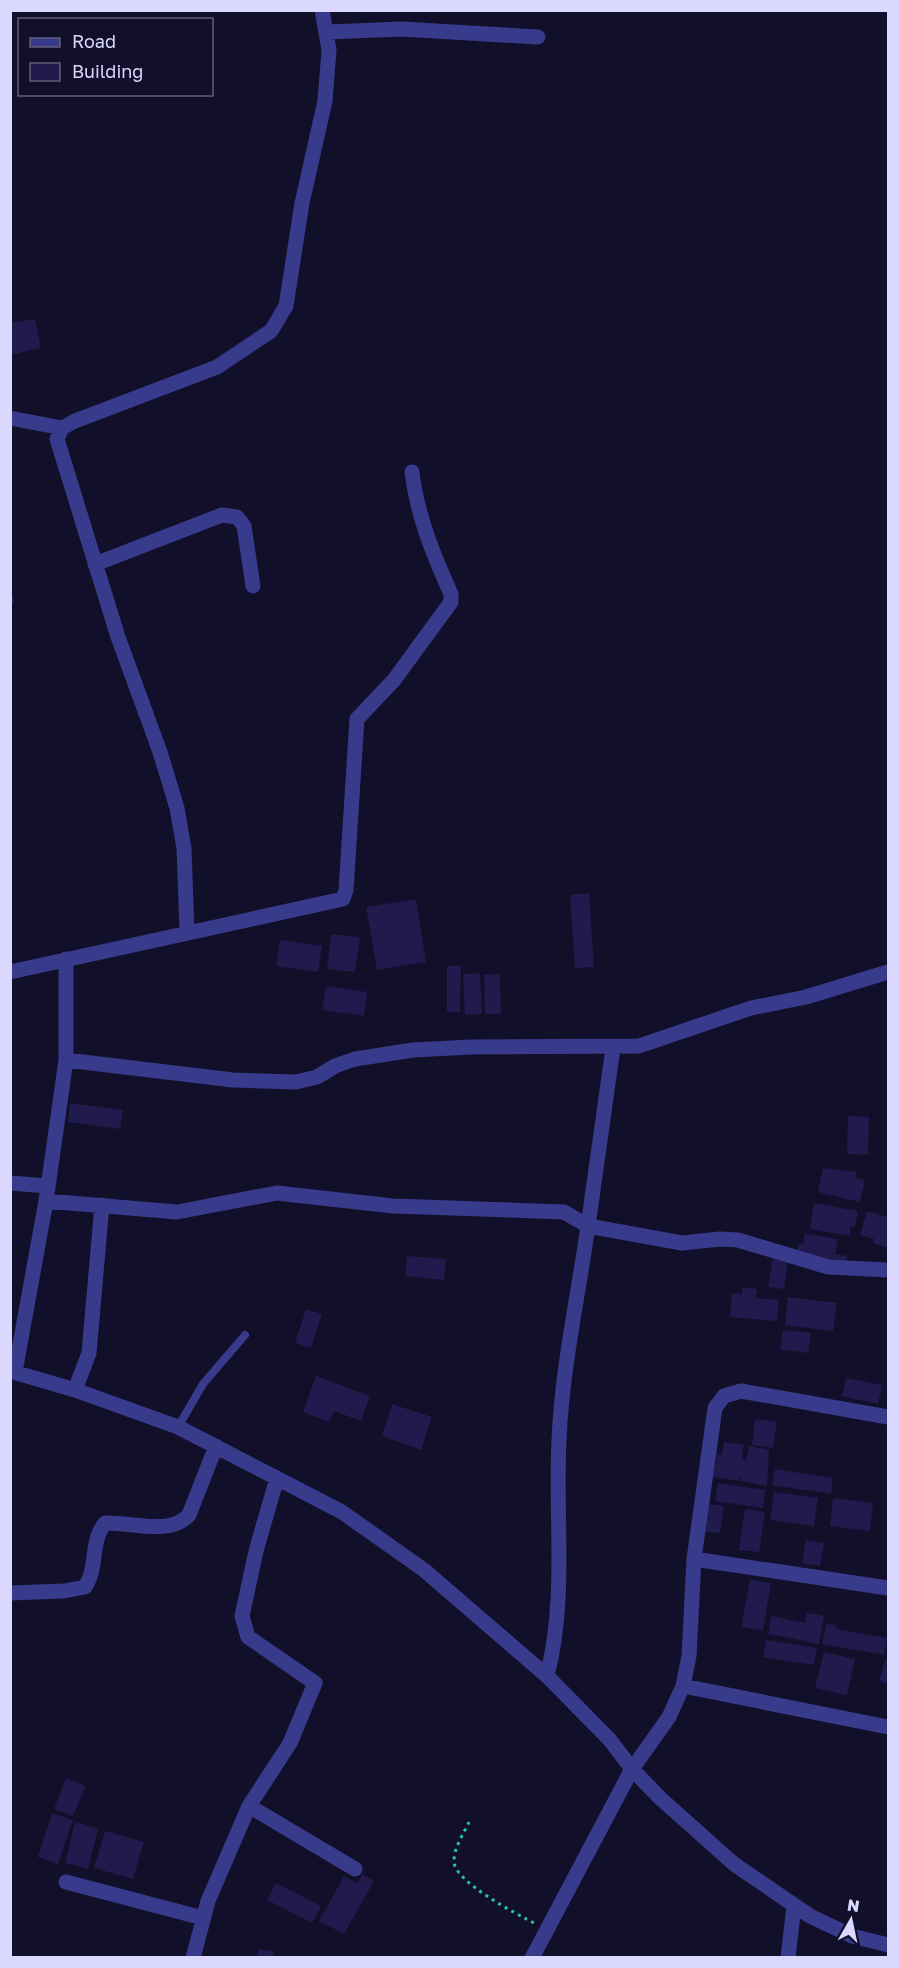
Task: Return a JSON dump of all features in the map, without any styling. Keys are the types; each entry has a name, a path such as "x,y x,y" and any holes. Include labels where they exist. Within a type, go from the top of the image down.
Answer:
{"street":[{"path":"187,932 184,848 177,808 95,564 57,439 62,428 75,421 217,367 271,331 285,306 302,203 320,130 328,75 328,32 322,10"},
{"path":"328,32 401,29 538,37"},
{"path":"10,418 62,428"},
{"path":"11,967 66,959 343,899 346,890 357,719 393,680 451,602 451,594 430,549 415,496 412,472"},
{"path":"95,564 222,514 237,517 244,526 254,586"},
{"path":"66,959 66,1060 47,1193 13,1372 75,1390 178,1427 342,1512 424,1570 547,1676 610,1740 632,1769 734,1864 794,1905 852,1936 888,1945"},
{"path":"66,1060 233,1080 296,1082 317,1077 335,1065 355,1059 413,1050 471,1047 612,1048 639,1046 751,1008 806,997 888,972"},
{"path":"547,1676 556,1640 560,1598 557,1546 559,1438 612,1048"},
{"path":"10,1183 102,1205 177,1212 277,1192 393,1206 564,1212 588,1226 682,1243 720,1239 738,1240 828,1267 888,1270"},
{"path":"75,1390 88,1353 102,1205"},
{"path":"532,1958 545,1929 632,1769 669,1717 683,1686 688,1656 694,1559 715,1408 724,1396 741,1391 888,1418"},
{"path":"10,1593 64,1591 85,1587 91,1578 99,1530 105,1523 165,1527 182,1522 189,1515 216,1446"},
{"path":"193,1958 203,1918 249,1806 290,1743 315,1683 248,1637 242,1616 256,1551 277,1479"},
{"path":"694,1559 888,1588"},
{"path":"683,1686 888,1727"},
{"path":"249,1806 355,1869"},
{"path":"66,1882 203,1918"},
{"path":"788,1958 794,1905"}],"lane":[{"path":"178,1427 203,1384 245,1335"}],"path":[{"path":"469,1822 453,1862 457,1874 472,1887 545,1929"}],"building":[{"path":"35,319 41,348 10,355 10,323"},
{"path":"10,589 15,603 10,604"},
{"path":"589,893 594,967 575,968 570,895"},
{"path":"416,899 426,962 377,970 366,907"},
{"path":"331,934 360,937 355,972 327,969"},
{"path":"280,940 322,946 318,972 276,966"},
{"path":"447,966 461,966 460,1012 447,1012"},
{"path":"480,973 482,1014 465,1015 463,974"},
{"path":"500,974 501,1014 485,1014 484,975"},
{"path":"326,986 367,992 364,1016 322,1010"},
{"path":"70,1103 123,1110 120,1129 68,1122"},
{"path":"848,1116 869,1117 868,1155 847,1154"},
{"path":"823,1168 857,1172 856,1178 865,1180 860,1202 818,1192"},
{"path":"814,1203 858,1211 855,1227 851,1226 849,1236 810,1229"},
{"path":"867,1211 888,1217 888,1248 873,1243 874,1239 860,1235"},
{"path":"805,1233 838,1239 835,1254 847,1256 846,1263 796,1254 799,1243 803,1244"},
{"path":"407,1256 446,1259 444,1280 405,1276"},
{"path":"773,1258 788,1260 784,1289 768,1287"},
{"path":"742,1287 757,1289 756,1298 779,1300 777,1321 730,1317 732,1293 742,1294"},
{"path":"788,1297 837,1303 833,1331 785,1325"},
{"path":"306,1309 322,1314 311,1348 295,1343"},
{"path":"783,1330 811,1333 808,1353 780,1349"},
{"path":"316,1376 370,1396 361,1421 334,1411 329,1422 303,1412"},
{"path":"846,1378 882,1385 878,1404 842,1396"},
{"path":"392,1404 432,1417 421,1450 382,1436"},
{"path":"755,1419 777,1422 773,1448 752,1445"},
{"path":"724,1442 744,1445 742,1458 746,1460 749,1446 769,1450 767,1486 741,1481 742,1475 739,1481 713,1477 717,1455 722,1454"},
{"path":"775,1469 833,1478 831,1494 772,1485"},
{"path":"718,1483 765,1490 763,1508 715,1501"},
{"path":"774,1492 818,1498 814,1526 770,1520"},
{"path":"833,1498 873,1503 870,1531 830,1526"},
{"path":"708,1504 724,1506 720,1533 704,1531"},
{"path":"745,1509 765,1512 759,1552 739,1550"},
{"path":"806,1540 824,1543 820,1566 802,1563"},
{"path":"750,1580 771,1583 763,1631 741,1627"},
{"path":"807,1613 824,1616 819,1644 768,1634 771,1616 805,1623"},
{"path":"826,1624 835,1625 836,1629 887,1638 884,1655 822,1644"},
{"path":"766,1640 817,1648 814,1665 763,1657"},
{"path":"824,1652 855,1659 847,1695 815,1688"},
{"path":"885,1660 888,1661 888,1684 879,1681"},
{"path":"66,1778 86,1786 73,1816 54,1809"},
{"path":"52,1813 73,1820 58,1864 38,1857"},
{"path":"75,1822 98,1828 88,1869 65,1863"},
{"path":"105,1831 144,1842 133,1879 94,1868"},
{"path":"362,1874 374,1881 344,1934 319,1921 344,1876 357,1884"},
{"path":"276,1883 321,1906 312,1923 267,1900"},
{"path":"259,1949 274,1951 273,1958 257,1958"}]}
